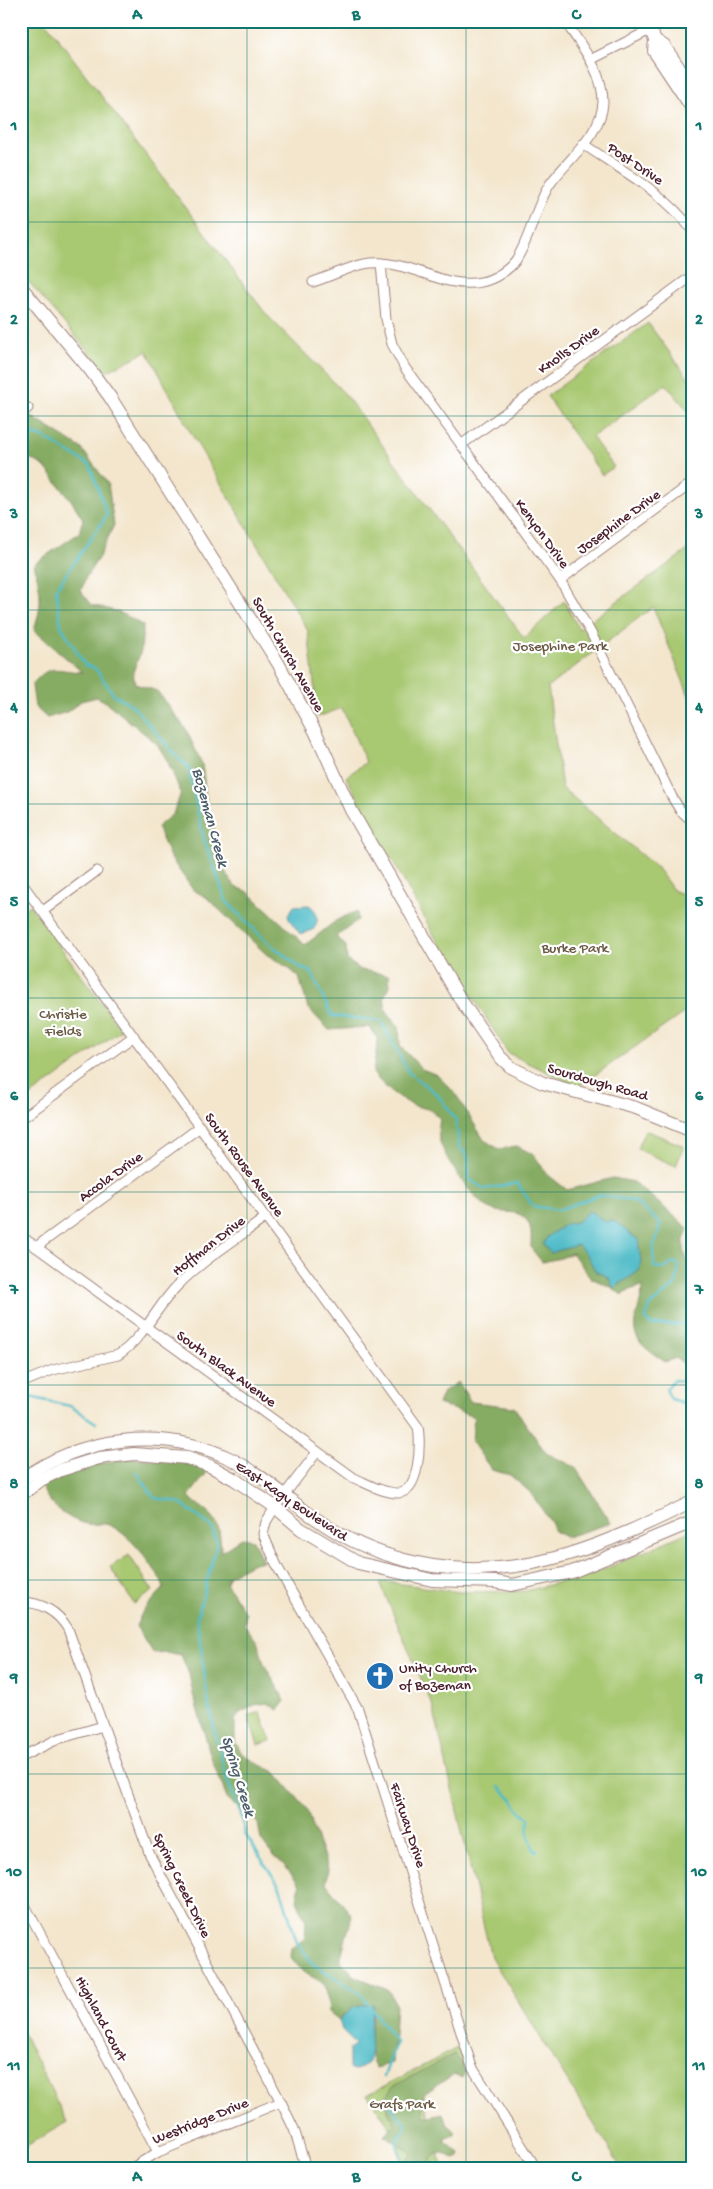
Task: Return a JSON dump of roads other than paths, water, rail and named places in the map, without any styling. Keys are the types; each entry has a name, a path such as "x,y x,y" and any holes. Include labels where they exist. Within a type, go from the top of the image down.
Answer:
{"main road":[{"path":"651,30 692,87"},
{"path":"651,30 654,52 692,108"},
{"name":"South Church Avenue","path":"21,286 105,390 230,586 296,694 351,810 432,953 460,999 499,1056"},
{"name":"Sourdough Road","path":"499,1056 512,1068 543,1083 636,1108 692,1131"},
{"name":"East Kagy Boulevard","path":"21,1480 58,1458 108,1442 146,1439 188,1444 228,1458 247,1468 314,1517 369,1548 432,1566 463,1569 526,1566 556,1559 692,1502"},
{"name":"East Kagy Boulevard","path":"21,1495 41,1480 61,1470 99,1458 134,1454 187,1458 210,1466 234,1479 275,1507 301,1530 358,1563 432,1580 496,1582 512,1585 572,1572 692,1522"}],"street":[{"path":"313,282 328,278 346,268 369,263 381,263 398,265 463,284 482,282 493,278 515,261 528,236 549,185 595,128 603,104 599,78 565,21"},
{"path":"590,60 651,30"},
{"name":"Post Drive","path":"583,144 660,196 682,216 692,230"},
{"name":"Kenyon Drive","path":"381,263 386,319 392,344 405,368 560,580 591,633 672,797 680,810 692,821"},
{"name":"Knolls Drive","path":"461,445 692,276"},
{"name":"Josephine Drive","path":"560,580 692,483"},
{"path":"43,911 97,871"},
{"name":"South Rouse Avenue","path":"21,882 418,1428 420,1446 416,1472"},
{"path":"21,1119 134,1036"},
{"name":"Accola Drive","path":"36,1247 200,1127"},
{"name":"Hoffman Drive","path":"21,1383 53,1370 118,1354 136,1340 178,1284 266,1218"},
{"name":"South Black Avenue","path":"21,1236 354,1478 389,1492 401,1493 409,1488 416,1472"},
{"name":"Fairway Drive","path":"317,1452 275,1507 266,1522 264,1534 269,1550 358,1709 472,2067 536,2168"},
{"name":"Spring Creek Drive","path":"21,1602 38,1604 63,1621 77,1651 150,1855 281,2102 294,2129 306,2168"},
{"path":"21,1756 58,1739 104,1726"},
{"name":"Highland Court","path":"21,1898 158,2152"},
{"name":"Westridge Drive","path":"132,2168 158,2152 281,2102"}],"water":[{"path":"309,905 316,913 317,923 313,930 300,934 288,915 294,906"},
{"path":"589,1211 606,1222 611,1220 615,1222 638,1239 641,1261 639,1271 613,1288 607,1277 596,1272 588,1257 578,1245 550,1253 543,1244 548,1236 566,1224 577,1222"},
{"path":"374,2005 370,2025 371,2046 369,2058 361,2068 353,2071 349,2069 349,2049 356,2044 342,2030 339,2020 353,2008"}],"waterway":[{"name":"Bozeman Creek","path":"21,432 41,436 90,465 107,515 56,589 61,626 85,665 95,668 114,695 132,705 180,760 188,766 203,836 226,901 266,941 301,968 311,972 332,1016 381,1021 409,1073 437,1094 456,1120 459,1146 468,1157 469,1179 484,1189 517,1183 533,1206 558,1210 599,1195 634,1201 661,1224 653,1249 654,1267 664,1269 674,1262 679,1265 676,1284 650,1306 645,1319 651,1325 688,1324 692,1332"},
{"name":"Bozeman Creek","path":"692,1383 674,1380 666,1389 671,1399 692,1406"},
{"name":"Spring Creek","path":"21,1395 70,1406 96,1423"},
{"name":"Spring Creek","path":"136,1472 155,1498 178,1502 211,1526 217,1543 197,1618 209,1707 226,1777 241,1814 245,1834 280,1887 297,1942 313,1964 360,1993 396,2042 384,2077"},
{"path":"499,1787 529,1819 528,1834 534,1850 537,1851"},
{"name":"Spring Creek","path":"384,2098 406,2125 396,2143 403,2157 400,2168"}],"place":[{"name":"Unity Church of Bozeman","path":"380,1676"}],"park label":[{"name":"Josephine Park","path":"560,645"},
{"name":"Burke Park","path":"575,947"},
{"name":"Christie Fields","path":"63,1022"},
{"name":"Grafs Park","path":"402,2103"}]}
